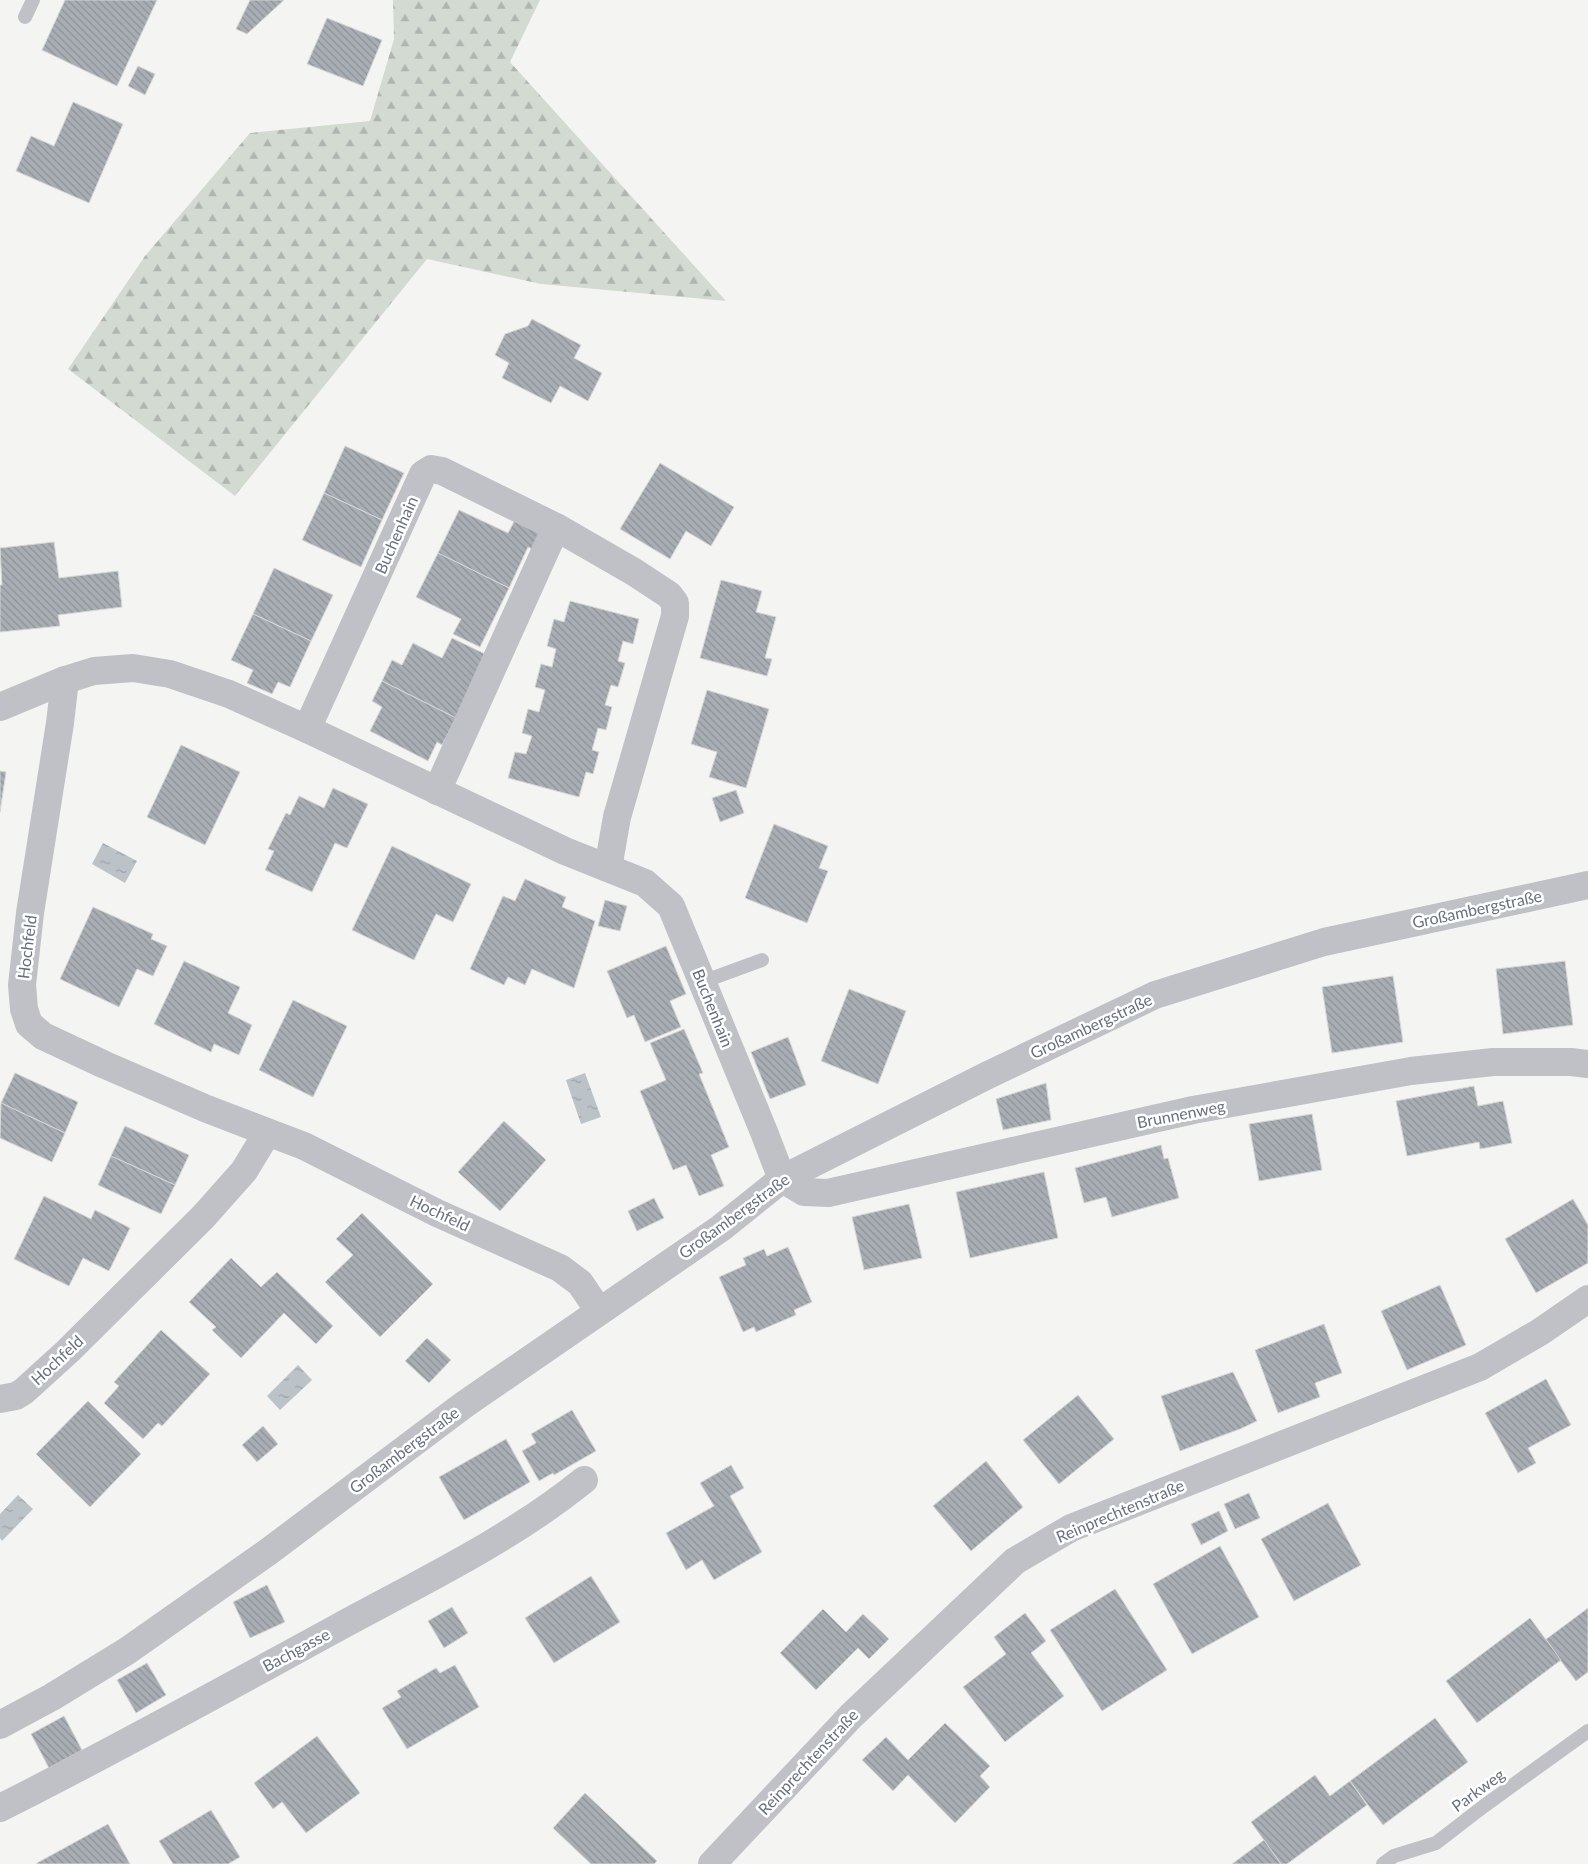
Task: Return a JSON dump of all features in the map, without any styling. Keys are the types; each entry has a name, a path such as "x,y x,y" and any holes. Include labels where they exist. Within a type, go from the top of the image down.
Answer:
{"street":[{"name":"Buchenhain","path":"307,729 423,474 431,469 442,471 556,527 669,594 675,603 675,616 617,817 608,868"},
{"path":"437,791 556,527"},
{"name":"Buchenhain","path":"65,680 94,671 133,668 170,674 228,694 307,729 565,851 645,883 670,906 782,1179"},
{"path":"0,707 65,680"},
{"name":"Hochfeld","path":"65,680 30,913 22,985 24,1009 29,1024 43,1036 105,1065 207,1110 304,1146 438,1212 560,1268 580,1283 599,1311"},
{"name":"Großambergstraße","path":"0,1724 52,1697 127,1651 268,1552 465,1404 721,1228 782,1179 986,1076 1155,995 1324,942 1588,884"},
{"name":"Brunnenweg","path":"782,1179 804,1192 828,1193 1193,1110 1411,1071 1493,1062 1571,1062 1588,1064"},
{"name":"Hochfeld","path":"0,1399 16,1396 24,1391 197,1224 244,1171 267,1132"},
{"name":"Reinprechtenstraße","path":"712,1864 851,1716 1015,1561 1071,1528 1480,1367 1540,1332 1588,1299"},
{"name":"Bachgasse","path":"0,1808 82,1767 476,1552 560,1500 584,1480"}],"lane":[{"path":"25,17 33,0"},
{"path":"702,982 762,960"},
{"name":"Parkweg","path":"1383,1864 1394,1856 1436,1843 1484,1806 1588,1732"}],"green space":[{"path":"393,0 540,0 510,62 726,301 541,284 427,259 235,496 68,369 145,256 250,133 370,121 394,39"}],"water":[{"path":"103,843 137,861 125,883 92,864"},
{"path":"585,1073 601,1117 581,1124 566,1080"},
{"path":"298,1365 312,1380 280,1410 267,1396"},
{"path":"18,1495 33,1509 2,1541 0,1538 0,1514"}],"building":[{"path":"65,0 157,0 117,86 42,50"},
{"path":"250,0 284,0 247,34 236,29"},
{"path":"327,18 382,40 363,86 307,64"},
{"path":"138,66 155,74 145,95 128,86"},
{"path":"73,102 123,124 89,203 16,171 31,136 54,146"},
{"path":"532,319 581,345 574,358 602,373 588,401 560,386 551,403 502,378 509,363 495,355 505,334 528,326"},
{"path":"345,446 404,473 382,520 324,493"},
{"path":"660,463 734,507 711,546 686,531 670,559 620,529"},
{"path":"324,493 382,520 361,567 302,540"},
{"path":"459,510 508,533 516,518 541,530 532,549 528,547 509,588 438,553"},
{"path":"54,542 59,578 118,571 122,607 58,615 60,626 0,632 0,585 2,585 0,548"},
{"path":"438,553 509,588 480,647 453,634 461,619 416,597"},
{"path":"274,568 333,595 311,641 253,614"},
{"path":"721,580 762,591 756,612 776,617 765,658 772,659 767,676 700,658"},
{"path":"570,601 639,619 633,644 623,641 618,661 625,663 618,687 611,685 605,705 612,707 606,730 598,728 592,750 599,752 593,774 586,772 579,797 508,778 515,752 526,754 532,736 522,733 528,709 539,712 545,690 535,687 541,664 552,667 556,649 547,646 554,619 564,622"},
{"path":"253,614 311,641 290,687 278,682 272,694 247,683 253,670 231,660"},
{"path":"452,638 487,655 456,718 382,681 392,660 402,665 413,643 442,658"},
{"path":"382,681 456,718 442,745 437,742 428,761 370,731 382,707 372,701"},
{"path":"707,690 769,709 746,788 709,777 717,752 691,744"},
{"path":"181,745 240,772 205,845 147,817"},
{"path":"0,771 6,772 0,812"},
{"path":"333,788 368,804 347,848 335,843 312,892 265,870 274,851 268,849 286,813 290,815 299,796 324,808"},
{"path":"736,790 744,813 720,822 712,798"},
{"path":"774,824 828,846 819,868 828,871 807,923 745,898"},
{"path":"392,846 471,884 453,922 436,914 414,960 352,930"},
{"path":"525,879 566,897 562,907 595,921 574,988 532,969 525,985 508,977 504,985 470,969 503,896 515,901"},
{"path":"605,900 627,906 620,931 598,926"},
{"path":"93,907 153,934 151,939 167,946 153,976 137,969 119,1007 60,979"},
{"path":"666,946 686,994 670,1001 681,1027 645,1042 634,1015 627,1018 607,971"},
{"path":"184,961 240,987 228,1013 252,1025 239,1055 214,1044 211,1052 154,1024"},
{"path":"1565,961 1573,1025 1503,1034 1496,969"},
{"path":"1393,976 1403,1042 1332,1053 1322,987"},
{"path":"849,989 906,1011 878,1084 821,1061"},
{"path":"293,1000 347,1026 313,1097 259,1070"},
{"path":"684,1029 703,1073 699,1074 729,1147 711,1155 724,1186 699,1196 686,1165 673,1170 640,1091 666,1080 650,1043"},
{"path":"788,1037 806,1085 770,1099 751,1052"},
{"path":"15,1073 78,1102 65,1133 1,1103"},
{"path":"1046,1083 1051,1120 1003,1130 996,1099"},
{"path":"1474,1086 1478,1106 1503,1101 1512,1143 1480,1149 1479,1142 1407,1156 1396,1101"},
{"path":"1,1103 65,1133 52,1162 0,1138"},
{"path":"1312,1114 1322,1170 1259,1181 1249,1124"},
{"path":"504,1121 546,1160 500,1211 458,1172"},
{"path":"125,1126 189,1155 175,1185 111,1156"},
{"path":"1161,1145 1164,1159 1168,1158 1179,1198 1112,1217 1106,1197 1084,1203 1075,1168"},
{"path":"111,1156 175,1185 161,1214 98,1185"},
{"path":"1044,1172 1058,1238 970,1258 956,1192"},
{"path":"44,1196 91,1219 95,1210 130,1228 109,1271 83,1258 69,1286 14,1259"},
{"path":"654,1198 664,1218 637,1231 628,1211"},
{"path":"1573,1199 1588,1225 1588,1263 1536,1293 1505,1239"},
{"path":"909,1204 922,1258 864,1270 852,1217"},
{"path":"362,1213 433,1284 380,1337 325,1282 353,1255 336,1239"},
{"path":"788,1247 812,1302 794,1310 796,1315 756,1332 754,1327 743,1332 719,1277 746,1265 743,1258 764,1249 767,1256"},
{"path":"231,1258 261,1287 277,1272 333,1326 316,1344 284,1313 241,1358 212,1330 216,1327 189,1302"},
{"path":"1440,1285 1466,1345 1407,1370 1381,1311"},
{"path":"1324,1324 1342,1373 1315,1383 1320,1397 1278,1413 1255,1350"},
{"path":"161,1330 210,1374 162,1426 158,1423 143,1439 104,1403 119,1386 114,1382"},
{"path":"427,1338 451,1360 429,1383 405,1361"},
{"path":"1233,1372 1257,1421 1180,1451 1161,1396"},
{"path":"1546,1379 1571,1425 1528,1448 1536,1463 1518,1473 1485,1413"},
{"path":"1078,1395 1114,1439 1059,1484 1023,1440"},
{"path":"88,1401 141,1454 90,1507 36,1454"},
{"path":"572,1410 596,1451 554,1475 553,1473 539,1481 522,1451 536,1443 531,1434"},
{"path":"263,1426 278,1444 257,1462 242,1445"},
{"path":"506,1439 530,1482 464,1520 439,1477"},
{"path":"986,1461 1023,1507 971,1551 933,1506"},
{"path":"731,1465 744,1488 730,1496 762,1552 714,1580 702,1560 686,1570 666,1533 714,1506 700,1483"},
{"path":"1249,1493 1260,1518 1235,1529 1224,1504"},
{"path":"1328,1503 1361,1565 1294,1601 1261,1539"},
{"path":"1219,1511 1228,1531 1201,1545 1191,1524"},
{"path":"1220,1546 1259,1617 1192,1654 1153,1584"},
{"path":"591,1576 620,1622 554,1663 525,1618"},
{"path":"267,1585 285,1622 250,1638 233,1602"},
{"path":"1115,1589 1167,1670 1102,1711 1050,1630"},
{"path":"452,1607 468,1633 444,1648 428,1621"},
{"path":"1588,1608 1588,1672 1576,1681 1545,1640"},
{"path":"823,1609 846,1632 863,1614 889,1639 869,1659 858,1648 816,1690 780,1653"},
{"path":"1025,1613 1046,1641 1031,1653 1064,1696 1005,1742 963,1687 1006,1654 994,1637"},
{"path":"1530,1618 1561,1660 1477,1723 1446,1681"},
{"path":"147,1663 166,1695 136,1713 117,1680"},
{"path":"455,1665 479,1707 407,1749 382,1708 401,1697 397,1691 436,1668 440,1673"},
{"path":"64,1716 82,1750 49,1768 31,1734"},
{"path":"1435,1718 1468,1762 1383,1825 1350,1781"},
{"path":"945,1723 990,1766 980,1776 990,1787 955,1823 908,1775 893,1791 862,1760 886,1737 908,1760"},
{"path":"317,1736 360,1793 306,1833 282,1802 273,1809 254,1783"},
{"path":"1315,1775 1330,1796 1350,1781 1367,1805 1287,1864 1281,1864 1251,1822"},
{"path":"585,1793 657,1861 654,1864 591,1864 553,1828"},
{"path":"211,1810 240,1857 228,1864 173,1864 159,1841"},
{"path":"108,1824 130,1864 37,1864 37,1863"},
{"path":"1264,1840 1281,1864 1232,1864"}]}
